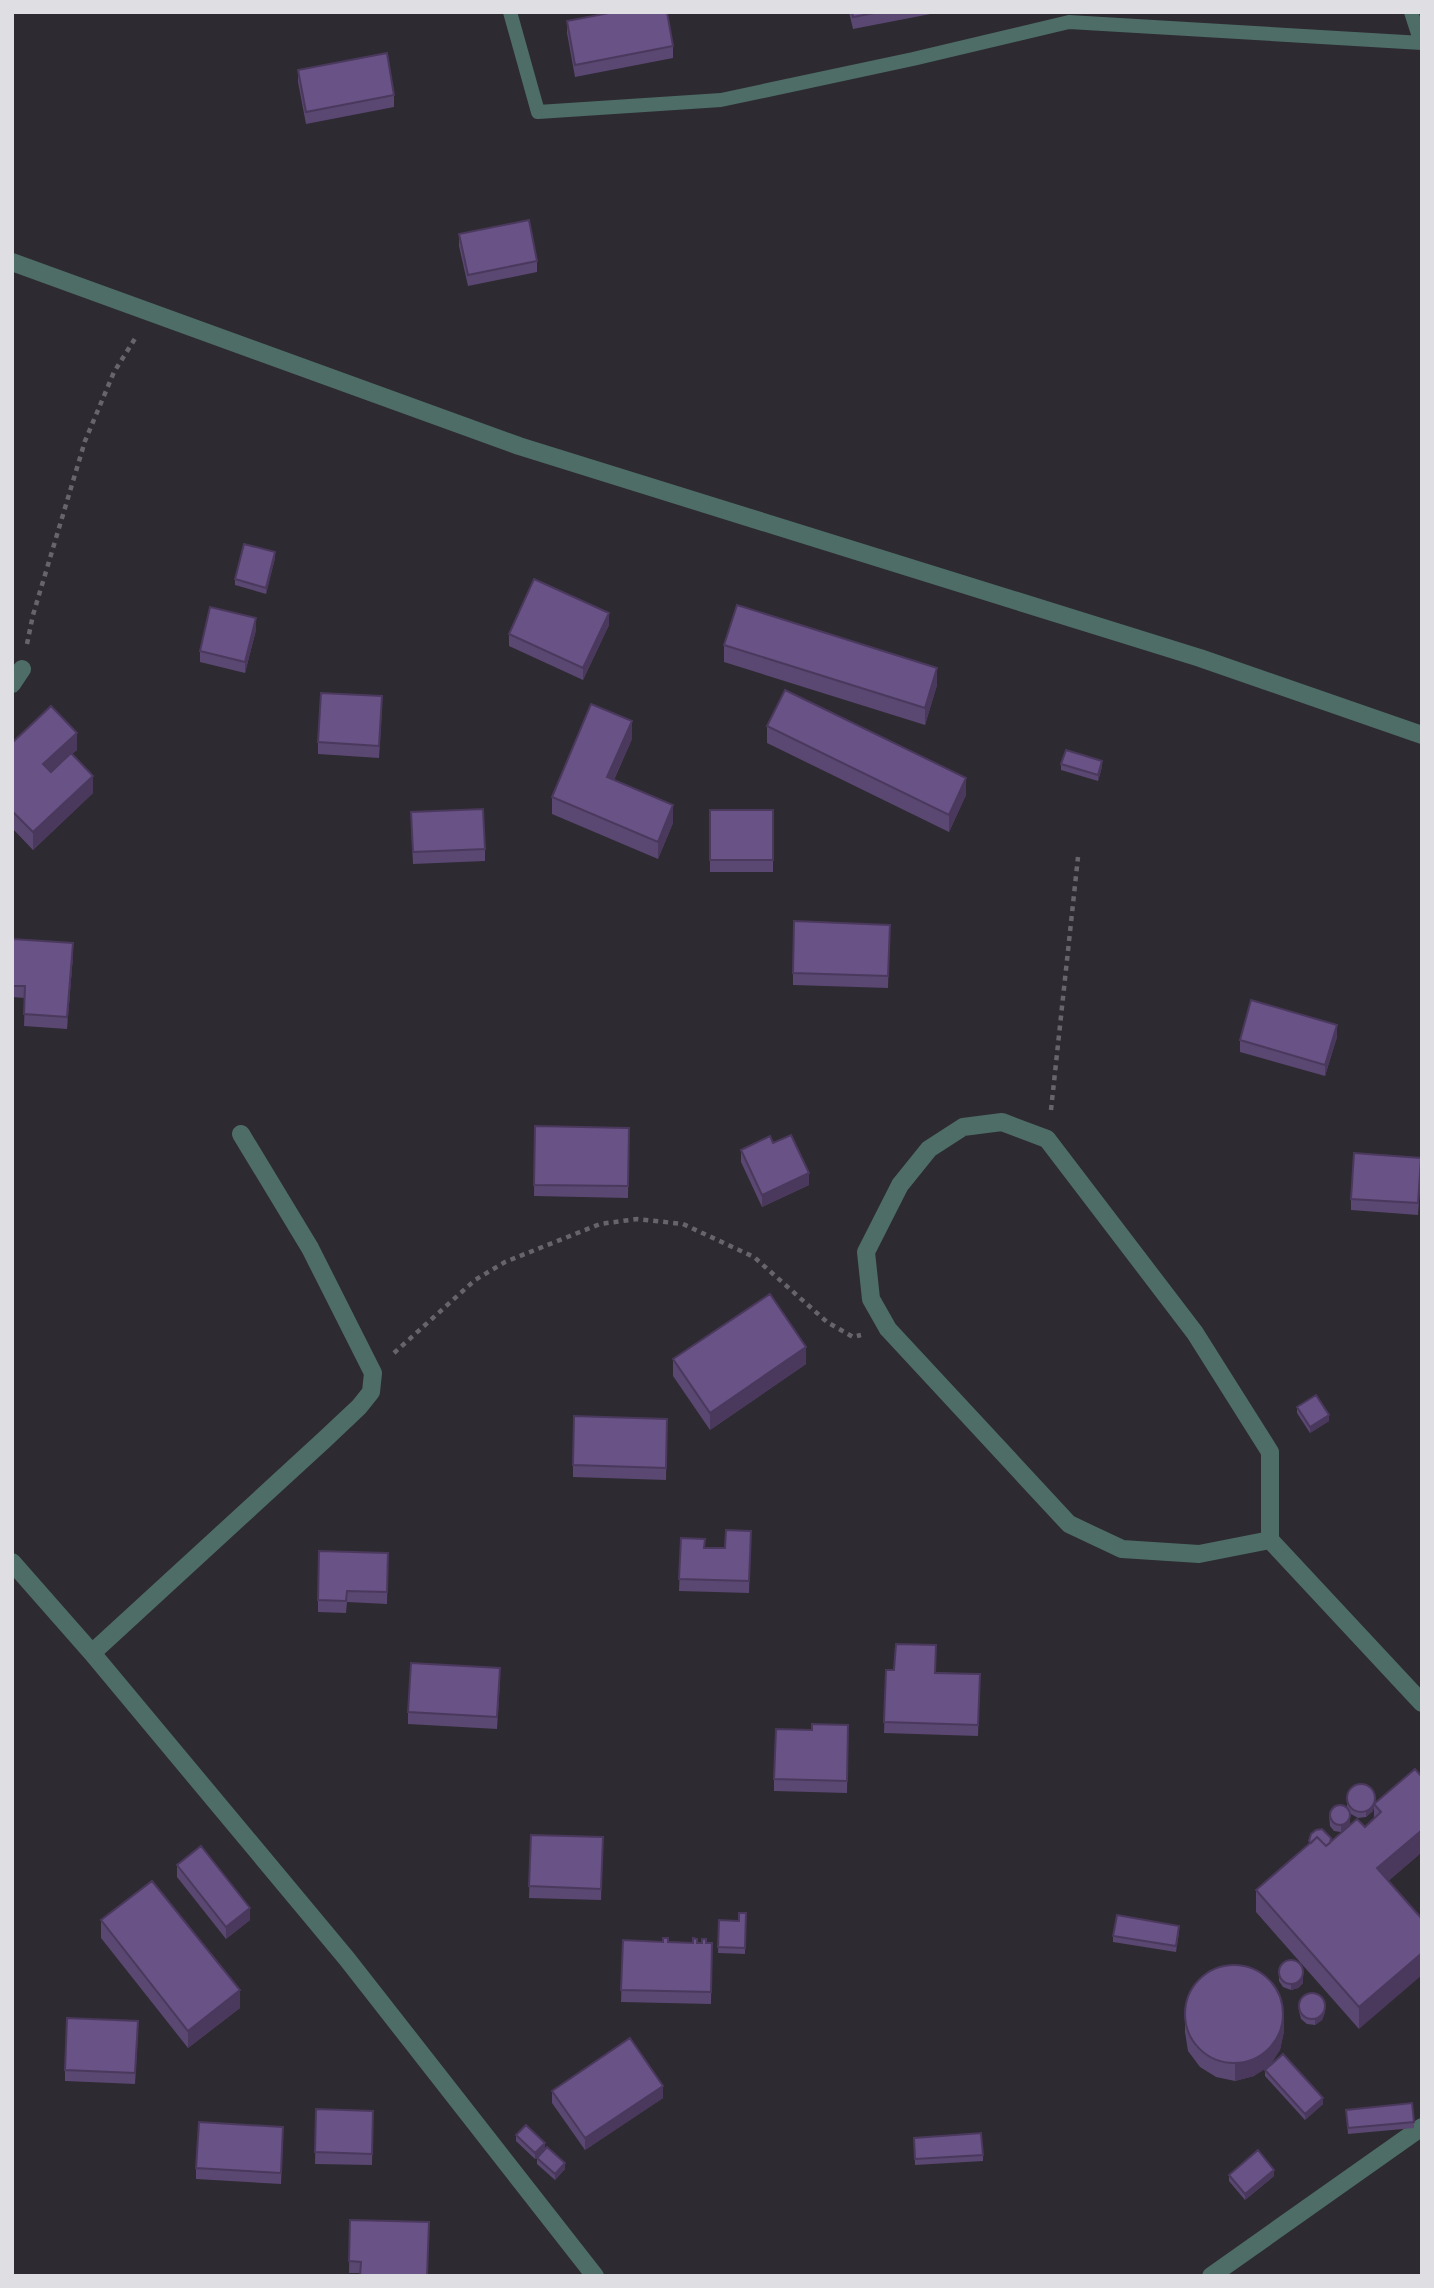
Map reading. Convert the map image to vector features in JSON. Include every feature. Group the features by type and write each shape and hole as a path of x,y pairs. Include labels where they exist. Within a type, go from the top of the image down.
{"street":[{"path":"12,262 519,446 1200,657 1422,735"},
{"path":"1270,1539 1199,1554 1135,1550 1122,1549 1069,1524 888,1329 871,1299 866,1252 900,1185 929,1149 963,1127 1002,1122 1047,1139 1195,1334 1270,1452 1270,1539 1422,1703"},
{"path":"92,1653 359,1407 371,1392 373,1373 310,1248 241,1134"},
{"path":"12,1562 92,1653 347,1959 595,2276"},
{"path":"1211,2276 1422,2127"}],"lane":[{"path":"510,12 538,112 721,100 1069,22 1421,43 1411,12"}],"path":[{"path":"17,676 85,441 114,372 151,313"},
{"path":"1047,1139 1078,858"},
{"path":"373,1373 475,1280 505,1262 600,1224 637,1219 682,1224 754,1257 827,1322 853,1336 888,1329"}],"building":[{"path":"614,12 667,12 673,46 575,65 567,21"},
{"path":"852,12 879,12 853,17"},
{"path":"387,53 394,95 306,112 298,70"},
{"path":"529,220 537,261 468,275 459,234"},
{"path":"244,544 275,552 266,588 235,579"},
{"path":"534,579 609,613 583,668 509,634"},
{"path":"737,605 937,668 925,708 724,645"},
{"path":"210,607 256,618 245,662 200,651"},
{"path":"785,690 966,778 949,815 767,726"},
{"path":"321,693 382,696 379,746 318,742"},
{"path":"591,704 632,721 607,777 673,805 658,842 552,797"},
{"path":"51,706 77,733 43,764 51,772 71,753 93,776 33,832 12,811 12,743"},
{"path":"1066,750 1102,761 1098,775 1061,764"},
{"path":"483,809 485,849 413,852 411,812"},
{"path":"710,810 773,810 773,860 710,860"},
{"path":"794,921 890,925 888,976 793,973"},
{"path":"12,939 73,943 67,1017 24,1014 25,986 12,986"},
{"path":"1251,1000 1337,1025 1325,1065 1240,1040"},
{"path":"535,1126 629,1128 628,1186 534,1185"},
{"path":"791,1135 809,1173 762,1195 741,1150 770,1136 773,1143"},
{"path":"1354,1153 1421,1158 1418,1203 1351,1199"},
{"path":"770,1294 806,1347 710,1413 673,1359"},
{"path":"1316,1395 1329,1415 1310,1427 1297,1407"},
{"path":"574,1416 667,1419 666,1468 573,1465"},
{"path":"726,1530 751,1531 749,1581 679,1579 681,1538 705,1539 704,1548 725,1548"},
{"path":"319,1551 388,1553 387,1592 347,1591 346,1601 318,1600"},
{"path":"896,1644 936,1645 935,1673 980,1674 978,1725 884,1722 886,1670 894,1670"},
{"path":"411,1663 500,1668 497,1717 408,1712"},
{"path":"812,1724 848,1725 847,1781 774,1779 776,1729 812,1730"},
{"path":"1415,1769 1422,1777 1422,1830 1377,1868 1422,1919 1422,1953 1359,2007 1256,1890 1317,1837 1326,1846 1357,1819 1365,1827 1381,1812 1374,1804"},
{"path":"1361,1784 1371,1788 1375,1798 1371,1808 1361,1812 1351,1808 1347,1798 1351,1788"},
{"path":"1336,1805 1344,1805 1350,1815 1344,1825 1336,1825 1330,1819 1330,1811"},
{"path":"1322,1829 1331,1838 1330,1843 1326,1846 1317,1837 1311,1843 1311,1834"},
{"path":"531,1835 603,1837 601,1889 529,1886"},
{"path":"201,1846 250,1908 226,1927 177,1865"},
{"path":"152,1881 240,1990 188,2031 101,1920"},
{"path":"739,1913 746,1913 745,1948 718,1947 719,1920 739,1921"},
{"path":"1117,1915 1179,1926 1176,1946 1113,1936"},
{"path":"663,1938 668,1938 668,1942 693,1943 693,1938 697,1939 697,1943 706,1939 706,1943 712,1943 711,1992 621,1990 623,1940 663,1942"},
{"path":"1291,1960 1302,1967 1303,1972 1296,1983 1291,1984 1280,1977 1279,1972 1286,1961"},
{"path":"1234,1965 1253,1969 1269,1979 1279,1995 1283,2014 1279,2033 1269,2049 1253,2059 1234,2063 1215,2059 1199,2049 1189,2033 1185,2014 1189,1995 1199,1979 1215,1969"},
{"path":"1312,1993 1321,1997 1325,2006 1321,2015 1312,2019 1303,2015 1299,2006 1303,1997"},
{"path":"67,2018 138,2021 135,2073 65,2070"},
{"path":"630,2038 663,2086 585,2138 552,2091"},
{"path":"1283,2054 1323,2098 1305,2114 1265,2070"},
{"path":"1412,2103 1414,2122 1348,2128 1346,2110"},
{"path":"316,2109 373,2111 372,2154 315,2152"},
{"path":"199,2122 283,2127 281,2173 196,2168"},
{"path":"526,2125 545,2143 535,2153 516,2135"},
{"path":"981,2133 983,2155 915,2159 914,2138"},
{"path":"547,2147 565,2163 555,2174 537,2158"},
{"path":"1258,2150 1274,2170 1245,2194 1229,2175"},
{"path":"350,2220 429,2222 427,2276 360,2276 361,2262 349,2261"}]}
